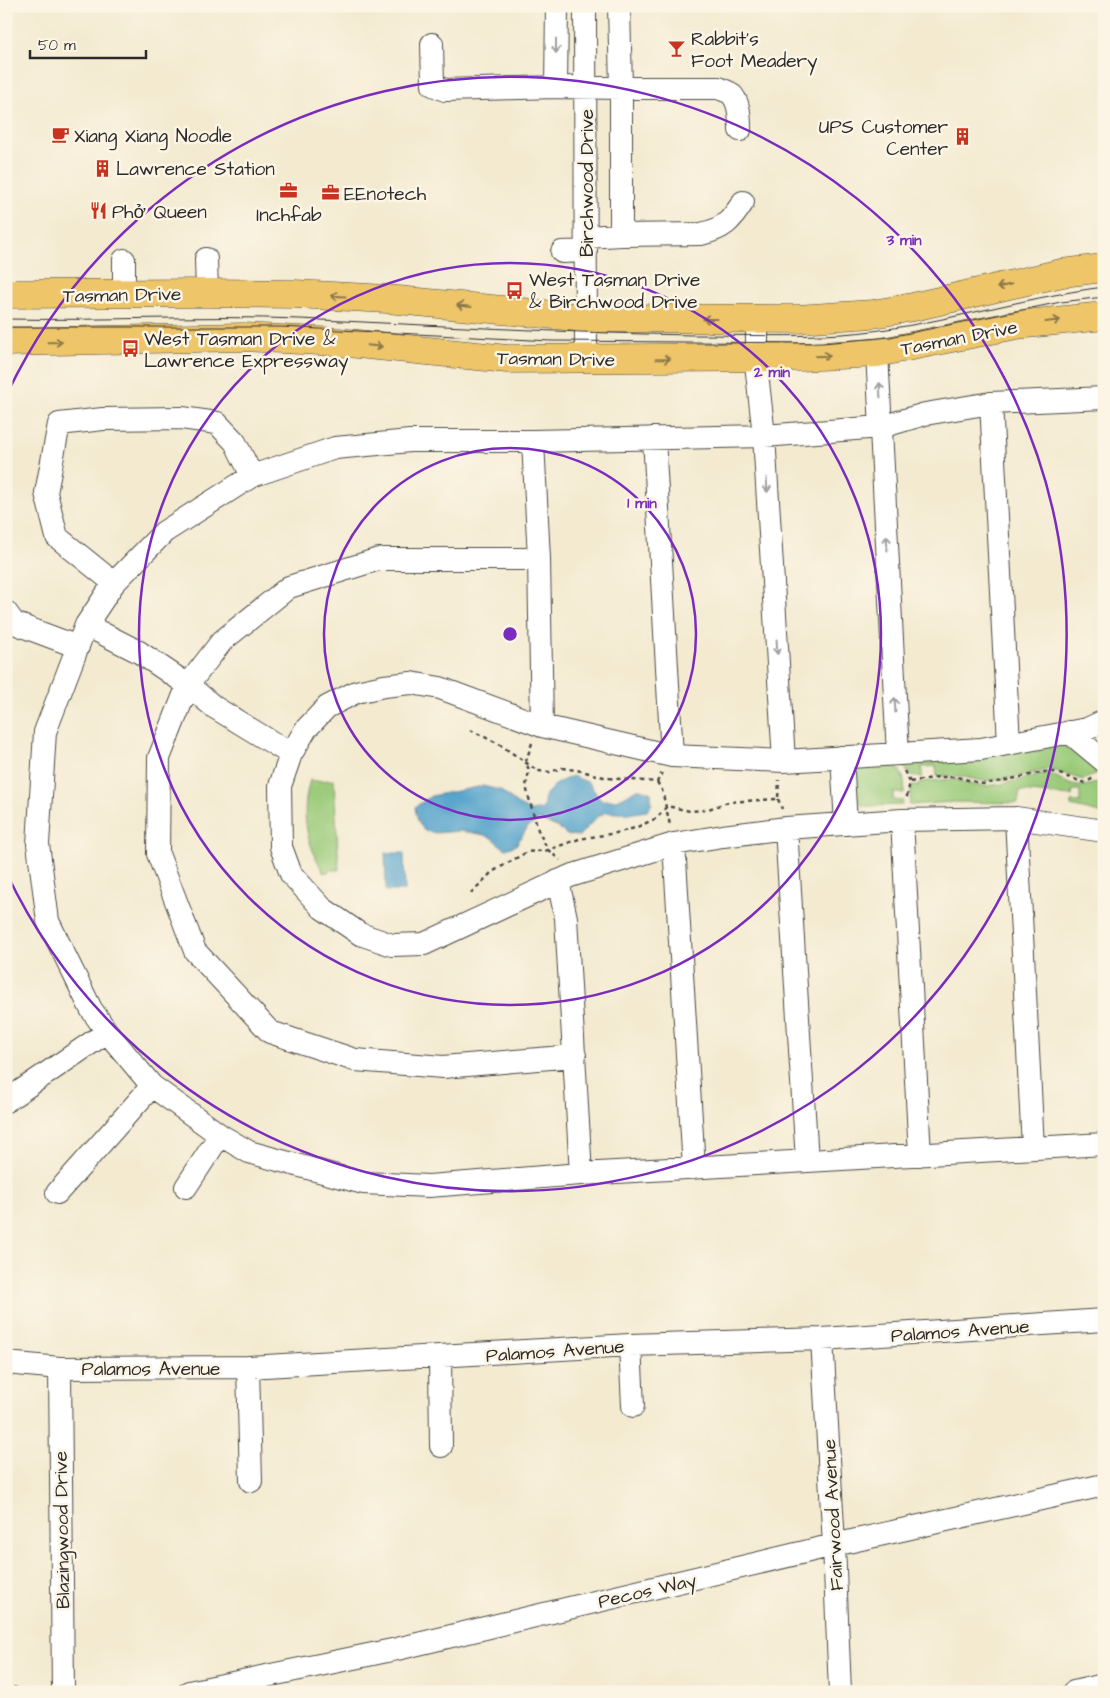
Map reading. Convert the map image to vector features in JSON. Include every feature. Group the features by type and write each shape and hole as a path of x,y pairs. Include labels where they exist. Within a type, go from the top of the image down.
{"main road":[{"name":"Tasman Drive","path":"6,294 237,293 387,299 586,318 816,318 873,314 913,307 1062,273 1104,268"},
{"name":"Tasman Drive","path":"6,342 77,342 206,337 290,338 507,359 800,357 877,353 1016,325 1104,316"}],"street":[{"path":"556,6 556,87"},
{"name":"Birchwood Drive","path":"585,6 586,359"},
{"path":"619,6 621,235"},
{"path":"432,44 433,85 445,90 556,87 719,88 730,93 735,100 740,116 740,130"},
{"path":"562,252 621,235 701,234 712,232 722,228 734,217 743,202"},
{"path":"206,259 207,293"},
{"path":"124,260 124,294"},
{"path":"757,319 757,357 764,436 782,761"},
{"path":"877,353 898,754"},
{"path":"1104,398 991,403 925,414 881,427 764,436 533,441 410,441 335,448 252,476 164,532 114,583 86,625 45,732 38,844 48,921 90,1009 152,1086 220,1135 249,1152 362,1183 429,1186 581,1174 1104,1144"},
{"path":"991,403 1009,743"},
{"path":"114,583 57,537 46,493 59,424 103,419 172,418 217,423 235,442 252,476"},
{"path":"654,438 668,755"},
{"path":"533,441 539,559 540,725"},
{"path":"539,559 379,560 289,587 222,641 188,685 159,758 158,854 194,951 270,1032 355,1060 424,1066 443,1067 575,1056"},
{"path":"6,612 14,623 78,647"},
{"path":"86,625 139,652 188,685 214,707 291,754"},
{"path":"1104,721 1087,729 981,749 782,761 668,755 540,725 440,688 411,683 356,692 327,707 306,729 291,754 280,786 281,847 292,874 322,908 360,934 392,945 424,944 564,879 674,844 723,836 786,828 902,820 1016,818 1104,831"},
{"path":"1070,732 1101,768"},
{"path":"842,757 846,824"},
{"path":"1016,818 1033,1148"},
{"path":"902,820 920,1155"},
{"path":"786,828 807,1161"},
{"path":"674,844 694,1168"},
{"path":"564,879 581,1174"},
{"path":"6,1101 107,1032"},
{"path":"57,1193 152,1086"},
{"path":"186,1187 220,1135"},
{"name":"Palamos Avenue","path":"6,1363 60,1368 248,1367 630,1345 822,1339 1104,1320"},
{"name":"Fairwood Avenue","path":"822,1339 840,1692"},
{"path":"630,1345 633,1406"},
{"path":"440,1357 441,1446"},
{"path":"248,1367 251,1481"},
{"name":"Blazingwood Drive","path":"60,1368 63,1692"},
{"name":"Pecos Way","path":"189,1692 397,1649 834,1545 1104,1485"},
{"path":"1074,1692 1104,1685"}],"path":[{"path":"540,725 526,761 529,771 526,786 538,830 548,850 565,863 564,879"},
{"path":"470,730 499,744 538,771 550,772 562,768 607,778 657,782"},
{"path":"898,754 898,763 910,782 902,820"},
{"path":"657,782 662,774 668,755"},
{"path":"667,806 690,811 706,810 728,802 778,799 782,761"},
{"path":"910,782 938,777 957,777 983,784 1002,782 1044,772 1054,772 1085,783 1101,768"},
{"path":"657,782 662,790 667,806 674,844"},
{"path":"471,893 492,872 527,852 548,850 580,839 635,828 657,818 667,806"},
{"path":"6,1685 30,1692"}],"green space":[{"path":"1070,741 1093,764 1096,774 1083,780 1050,769 1007,779 983,781 959,776 937,776 936,766 922,767 922,778 909,774 902,763"},
{"path":"895,764 903,777 904,793 893,793 893,800 903,801 902,805 862,806 855,792 853,781 853,776 858,767"},
{"path":"1044,773 1078,786 1104,780 1104,814 1071,806 1071,802 1080,802 1080,790 1073,790 1072,796 1020,791 1018,803 953,802 909,805 912,786 918,786 920,782 954,779 985,786 1003,784"},
{"path":"310,780 334,780 339,870 324,873 309,839 306,828 305,805"}],"water":[{"path":"572,776 588,782 601,800 617,800 635,790 642,789 651,793 652,804 646,811 628,814 606,812 597,817 579,836 567,835 557,827 539,820 528,827 516,845 506,849 490,837 482,834 457,831 433,833 427,831 421,827 417,819 415,807 431,796 483,786 500,790 517,804 531,811 543,809 545,795 557,783"},
{"path":"385,853 404,853 405,891 386,891"}],"tram line":[{"path":"6,319 263,318 693,335 824,335 908,326 1038,298 1104,287"},
{"path":"6,327 281,327 551,341 822,343 890,337 1061,302 1104,297"}],"place":[{"name":"Rabbit's Foot Meadery","path":"677,49"},
{"name":"Xiang Xiang Noodle","path":"60,135"},
{"name":"UPS Customer Center","path":"962,137"},
{"name":"Lawrence Station","path":"102,168"},
{"name":"Inchfab","path":"289,191"},
{"name":"EEnotech","path":"330,193"},
{"name":"Phở Queen","path":"98,211"},
{"name":"West Tasman Drive & Birchwood Drive","path":"515,290"},
{"name":"West Tasman Drive & Lawrence Expressway","path":"130,349"}]}
